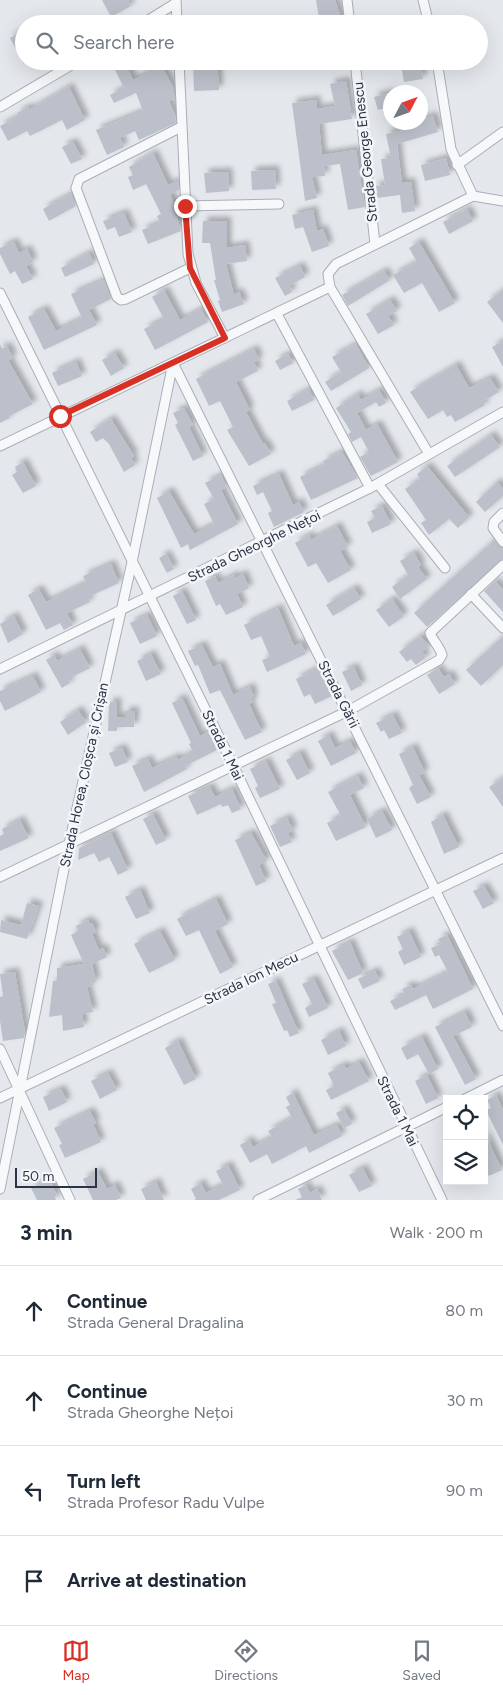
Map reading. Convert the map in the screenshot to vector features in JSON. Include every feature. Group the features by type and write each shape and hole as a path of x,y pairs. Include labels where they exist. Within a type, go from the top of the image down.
{"street":[{"path":"347,0 349,15"},
{"path":"423,0 427,15"},
{"path":"156,15 176,2"},
{"path":"176,2 177,15"},
{"path":"0,107 63,70"},
{"path":"179,70 185,206 190,268 225,338"},
{"name":"Strada George Enescu","path":"356,70 375,244"},
{"path":"438,70 451,149 473,196"},
{"path":"181,127 79,179 76,188 117,297 120,300 126,299 190,268"},
{"path":"457,165 503,132"},
{"path":"429,454 330,287 328,280 331,268 375,244 473,196 503,201"},
{"path":"185,206 279,204"},
{"path":"0,446 330,287"},
{"name":"Strada 1 Mai","path":"0,293 233,765 318,946 442,1200"},
{"path":"277,314 374,486 445,568"},
{"name":"Strada Gării","path":"173,363 348,711 503,1026"},
{"name":"Strada Horea, Cloșca și Crișan","path":"0,1189 69,844 132,562 173,363"},
{"name":"Strada Gheorghe Nețoi","path":"0,670 374,486 503,412"},
{"path":"503,513 494,522 494,528 503,542"},
{"path":"0,877 348,711 439,660 442,655 440,649 430,633 503,565"},
{"path":"471,594 503,628"},
{"name":"Strada Ion Mecu","path":"0,1098 503,858"},
{"path":"0,1049 20,1088 70,1200"},
{"path":"473,1095 503,1080"},
{"path":"258,1200 443,1110"}],"building":[{"path":"102,0 128,0 131,6 115,15 110,15"},
{"path":"316,0 335,0 340,15 318,15"},
{"path":"15,35 15,47 10,38"},
{"path":"115,70 128,70 133,80 155,70 164,70 174,89 174,99 169,101 176,123 139,140 135,131 120,138 124,147 107,155 96,130 143,111 136,93 114,103 110,95 124,88"},
{"path":"193,70 218,70 219,90 194,91"},
{"path":"402,70 422,70 423,79 404,82"},
{"path":"346,81 352,119 319,124 322,155 356,150 365,207 348,210 340,164 324,166 325,176 312,177 317,198 305,201 292,103 316,100 317,109 335,106 330,84"},
{"path":"69,87 85,120 67,130 62,120 30,136 27,131 8,141 0,126 19,116 17,113 28,107 29,110"},
{"path":"383,95 383,109 378,110 374,97"},
{"path":"433,116 438,132 397,144 402,183 411,182 415,211 402,213 400,195 376,198 375,186 385,185 381,159 391,158 386,134 404,130 428,130 428,118"},
{"path":"73,142 82,159 71,164 62,147"},
{"path":"153,153 168,185 178,181 179,190 170,194 179,216 177,217 181,231 148,244 142,230 160,223 157,216 161,214 146,184 133,190 128,177 133,175 129,167"},
{"path":"446,158 450,175 425,181 421,165"},
{"path":"275,170 276,189 252,190 251,171"},
{"path":"228,172 229,191 206,193 204,173"},
{"path":"71,194 76,206 49,221 43,209"},
{"path":"467,209 473,221 449,234 443,222"},
{"path":"313,210 317,231 323,229 329,246 312,252 303,227 295,229 292,215"},
{"path":"124,213 132,232 119,237 115,227 107,230 103,221"},
{"path":"203,221 227,221 227,248 245,245 247,261 226,264 234,295 239,292 244,304 222,312 214,280 216,280 210,243 202,243"},
{"path":"14,242 19,253 27,249 33,262 26,266 33,279 22,284 15,271 10,274 0,254 0,248"},
{"path":"419,242 455,303 439,312 422,283 404,293 393,275 417,262 409,248"},
{"path":"89,253 94,264 65,277 61,268"},
{"path":"300,266 305,277 289,286 292,292 285,296 275,278"},
{"path":"384,271 390,280 348,306 342,295"},
{"path":"104,280 111,299 89,310 97,325 44,350 28,317 44,309 56,331 82,318 71,294"},
{"path":"164,290 180,320 201,309 208,322 155,350 144,329 164,319 152,297"},
{"path":"503,290 503,323 487,302"},
{"path":"390,300 397,311 388,316 394,325 378,334 366,314"},
{"path":"503,341 503,367 492,347"},
{"path":"0,344 2,349 7,346 13,358 8,360 33,404 9,416 10,418 0,423"},
{"path":"356,344 369,368 331,391 325,382 341,372 332,357"},
{"path":"254,349 259,360 254,362 258,371 236,382 250,410 246,412 263,444 265,443 271,454 249,466 227,430 233,427 220,401 209,406 196,379"},
{"path":"115,353 124,368 111,376 102,360"},
{"path":"288,354 293,363 280,370 275,361"},
{"path":"76,362 82,376 58,386 52,373"},
{"path":"456,365 469,388 490,378 499,392 483,401 485,405 455,422 451,415 447,417 443,410 428,419 410,392"},
{"path":"309,389 314,400 292,411 287,401"},
{"path":"379,390 386,403 379,407 376,402 357,413 366,430 377,424 398,462 371,476 360,457 369,452 361,437 352,442 348,434 351,432 336,408 358,394 361,400"},
{"path":"184,408 193,425 189,427 203,456 193,461 175,425 178,423 173,413"},
{"path":"111,419 134,456 131,458 135,465 124,472 109,444 103,438 96,442 90,432"},
{"path":"491,435 500,447 455,477 447,466"},
{"path":"342,452 358,478 311,500 300,477 325,465 323,461"},
{"path":"23,462 36,486 23,493 12,475 17,472 15,467"},
{"path":"427,466 469,517 458,528 449,519 429,535 421,523 426,520 405,489 420,479 417,474"},
{"path":"279,474 293,505 299,502 304,512 274,527 268,513 272,511 263,492 257,495 253,486"},
{"path":"221,475 227,487 221,490 238,524 190,550 188,544 181,548 157,498 169,491 194,534 214,524 204,504 214,499 205,483"},
{"path":"497,482 503,489 503,496 485,512 476,502"},
{"path":"382,506 391,524 372,533 367,522 375,518 371,511"},
{"path":"337,526 348,547 340,551 351,570 328,583 316,563 308,567 295,543 309,535 311,540"},
{"path":"494,540 503,548 503,559 427,627 414,613"},
{"path":"414,553 421,565 418,567 427,579 400,599 392,587 408,575 400,561"},
{"path":"166,554 174,569 167,573 159,558"},
{"path":"111,564 119,583 88,597 90,602 67,613 73,625 64,630 60,623 46,630 28,595 39,589 46,602 86,583 83,576"},
{"path":"243,574 249,588 237,594 243,607 226,615 220,604 216,606 205,581 215,576 218,583 234,575 235,578"},
{"path":"495,581 503,590 503,612 484,591"},
{"path":"354,588 361,599 333,616 326,605"},
{"path":"182,591 196,620 187,624 173,596"},
{"path":"392,599 404,616 389,627 376,610"},
{"path":"278,608 294,646 301,643 306,654 267,672 262,660 270,657 261,636 251,640 244,625"},
{"path":"147,615 157,636 140,644 130,623"},
{"path":"14,616 23,634 8,643 0,624"},
{"path":"420,636 429,646 422,652 426,657 416,665 411,659 407,662 399,652"},
{"path":"503,636 503,665 481,686 466,670"},
{"path":"202,645 213,667 220,664 233,695 250,687 254,697 251,698 253,702 249,704 262,732 245,740 220,690 210,694 198,665 195,666 188,651"},
{"path":"80,649 90,668 68,679 70,683 62,688 46,660 54,655 57,661"},
{"path":"151,654 161,674 146,681 137,661"},
{"path":"354,667 362,685 351,691 342,672"},
{"path":"318,668 332,696 315,704 310,694 304,697 296,679"},
{"path":"438,668 444,677 449,674 455,684 439,694 427,675"},
{"path":"33,676 41,692 5,711 0,701 0,691"},
{"path":"182,698 200,736 208,732 217,750 185,766 187,769 144,792 132,766 148,759 152,768 176,757 178,760 193,752 189,744 191,743 172,703"},
{"path":"109,702 117,702 117,717 125,717 125,711 135,711 134,727 117,727 117,731 108,731"},
{"path":"78,710 86,722 68,735 60,722"},
{"path":"393,715 402,733 389,739 384,730 381,732 376,723"},
{"path":"329,735 335,748 350,741 356,753 331,766 318,741"},
{"path":"413,747 425,773 419,775 431,797 417,804 409,788 413,785 399,754"},
{"path":"122,748 128,762 115,767 109,753"},
{"path":"300,753 310,773 297,780 286,760"},
{"path":"266,761 280,789 260,798 255,788 258,786 250,769"},
{"path":"358,776 364,788 350,795 366,827 336,841 327,823 341,816 328,792"},
{"path":"503,778 503,807 489,787"},
{"path":"210,787 215,797 232,789 241,809 232,813 228,805 222,807 221,804 197,815 188,796"},
{"path":"382,811 392,830 376,838 367,819"},
{"path":"153,814 166,840 156,845 143,819"},
{"path":"443,815 459,847 444,854 431,822"},
{"path":"287,818 293,830 288,833 292,842 280,847 270,826"},
{"path":"20,820 29,838 0,851 0,836 4,834 2,829"},
{"path":"111,833 128,870 118,875 109,857 99,862 94,853 78,860 79,848"},
{"path":"251,833 267,861 259,865 266,881 256,886 235,840"},
{"path":"484,886 494,903 483,909 473,891"},
{"path":"140,890 150,913 136,919 125,897"},
{"path":"216,899 228,924 215,931 233,967 220,974 199,930 186,936 177,919"},
{"path":"27,903 39,906 27,939 0,932 1,920 21,925"},
{"path":"88,920 90,924 92,923 96,932 92,934 99,950 103,948 107,957 92,964 96,982 91,982 92,986 87,987 93,1012 82,1014 84,1027 63,1031 62,1015 49,1017 53,981 57,981 57,968 84,964 71,935 78,931 76,926"},
{"path":"160,931 175,960 149,973 134,944"},
{"path":"409,931 421,957 404,965 398,952 403,949 397,937"},
{"path":"447,935 473,989 433,1009 426,995 395,1010 390,1001 405,994 402,989 411,985 413,989 448,972 439,955 435,957 431,948 441,944 438,939"},
{"path":"350,942 363,973 348,980 332,951"},
{"path":"375,971 380,981 363,989 358,979"},
{"path":"15,972 25,1032 24,1038 3,1041 0,1021 0,997 3,996 0,974"},
{"path":"314,979 328,1008 309,1017 305,1008 312,1004 302,984"},
{"path":"276,981 299,1033 290,1037 287,1030 284,1031 272,1004 276,1003 268,984"},
{"path":"465,1012 472,1027 453,1036 476,1079 465,1085 435,1027"},
{"path":"339,1031 346,1046 328,1055 321,1040"},
{"path":"422,1037 438,1069 429,1074 418,1054 407,1060 401,1048"},
{"path":"178,1041 196,1079 184,1085 165,1048"},
{"path":"359,1062 369,1081 331,1100 326,1090 334,1086 328,1073 344,1065 346,1069"},
{"path":"108,1073 117,1090 100,1099 91,1081"},
{"path":"427,1075 438,1098 426,1104 415,1081"},
{"path":"61,1089 67,1102 49,1111 43,1097"},
{"path":"293,1093 314,1135 337,1125 342,1136 309,1153 306,1146 272,1164 267,1154 250,1163 240,1145 249,1140 253,1147 272,1137 268,1131 292,1118 286,1107 290,1105 286,1097"},
{"path":"496,1095 503,1110 503,1145 488,1114 488,1109 491,1108 488,1099"},
{"path":"344,1109 352,1124 344,1128 336,1113"},
{"path":"90,1111 96,1123 93,1124 101,1142 65,1158 59,1145 62,1144 54,1128"},
{"path":"488,1141 502,1170 489,1176 488,1174"},
{"path":"228,1165 240,1190 219,1200 194,1200 196,1199 191,1189 201,1183 206,1193 223,1185 216,1171"},
{"path":"363,1168 372,1186 359,1192 349,1175"},
{"path":"98,1172 107,1189 115,1185 121,1198 116,1200 93,1200 83,1179"},
{"path":"50,1180 57,1196 55,1197 56,1200 37,1200 31,1188"},
{"path":"156,1182 164,1200 146,1200 141,1189"},
{"path":"306,1185 310,1193 317,1189 322,1200 295,1200 302,1197 298,1189"}],"route":[{"path":"60,416 225,338 196,284 190,268 185,206"}]}
